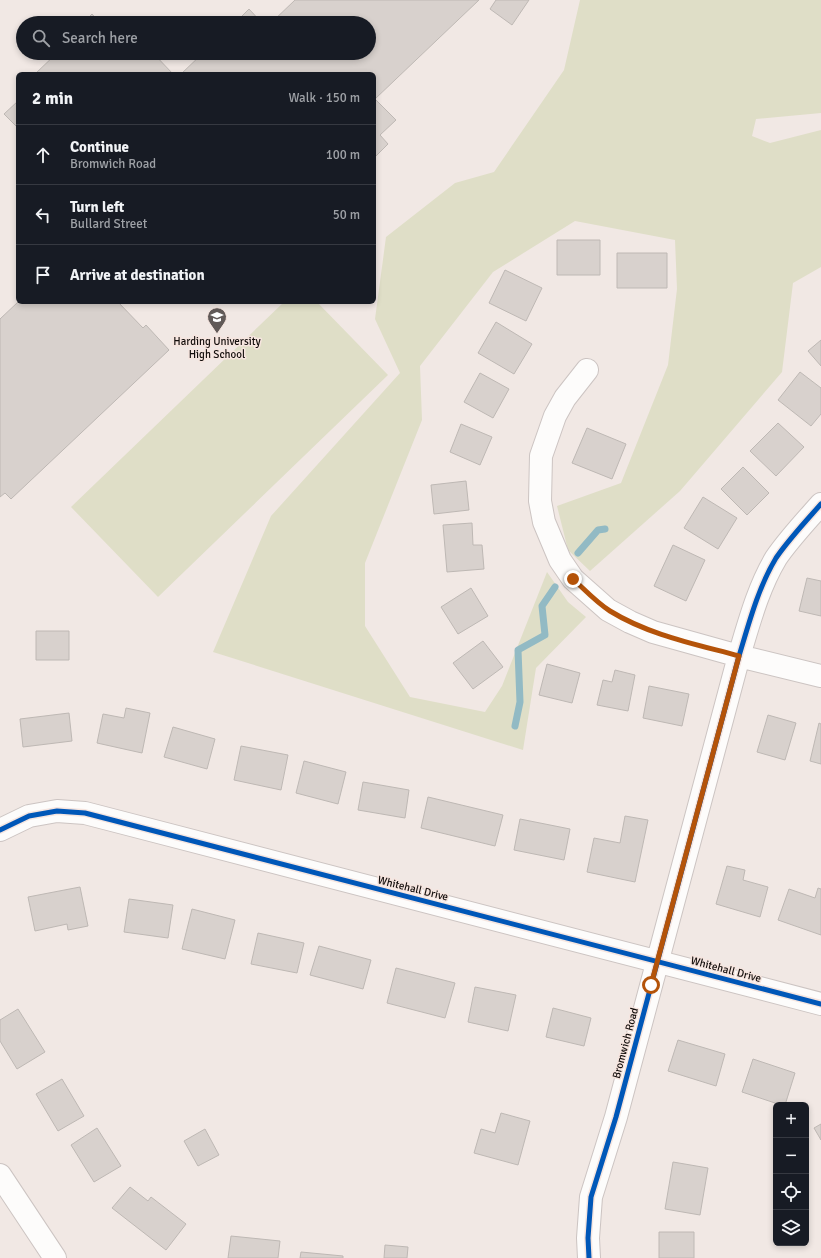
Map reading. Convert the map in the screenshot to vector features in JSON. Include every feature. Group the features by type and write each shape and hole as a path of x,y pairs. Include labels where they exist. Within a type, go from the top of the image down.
{"street":[{"path":"587,370 565,398 555,416 541,456 540,501 542,515 560,560 573,579 608,610 653,632 739,656 821,676"},
{"name":"Bromwich Road","path":"589,1258 588,1238 591,1197 616,1117 739,656 759,595 776,559 788,542 821,504"},
{"name":"Whitehall Drive","path":"0,830 29,816 57,812 84,813 821,1004"},
{"path":"0,1175 55,1258"}],"green space":[{"path":"580,0 821,0 821,113 756,119 752,136 770,143 821,130 821,267 793,283 782,372 680,491 590,571 568,550 557,506 621,483 668,365 677,289 675,240 575,221 493,272 420,366 422,420 365,563 365,626 410,697 485,712 502,686 547,572 568,602 586,617 536,668 523,750 213,652 271,516 400,373 375,319 386,237 455,183 494,172 564,70"},
{"path":"282,304 319,304 388,375 158,597 71,507"}],"building":[{"path":"295,0 479,0 376,98 376,72 183,72 196,60 376,60 376,16 278,16"},
{"path":"496,0 529,0 512,25 490,9"},
{"path":"249,9 256,16 242,16"},
{"path":"50,60 160,60 171,72 37,72"},
{"path":"376,100 396,120 380,135 388,144 376,156"},
{"path":"16,103 16,126 4,114"},
{"path":"557,240 600,240 600,275 557,275"},
{"path":"617,253 667,253 667,288 617,288"},
{"path":"505,270 542,288 526,321 489,303"},
{"path":"16,304 120,304 143,328 146,325 169,350 11,499 5,493 0,497 0,319"},
{"path":"496,322 532,344 514,374 478,353"},
{"path":"821,340 821,366 808,351"},
{"path":"800,372 821,388 821,414 811,426 778,400"},
{"path":"480,373 509,389 493,418 464,402"},
{"path":"778,423 804,447 776,476 750,451"},
{"path":"461,424 492,437 480,465 450,452"},
{"path":"587,428 626,444 612,479 572,463"},
{"path":"743,467 769,493 747,515 721,489"},
{"path":"466,481 469,510 434,514 431,485"},
{"path":"703,497 737,518 718,549 684,528"},
{"path":"472,523 473,545 482,545 484,569 447,572 443,525"},
{"path":"673,545 705,560 686,601 654,586"},
{"path":"807,578 821,581 821,616 799,611"},
{"path":"471,588 488,616 458,634 441,607"},
{"path":"36,631 69,631 69,660 36,660"},
{"path":"483,641 503,667 473,689 453,663"},
{"path":"547,664 580,673 572,703 539,695"},
{"path":"615,670 635,675 628,711 597,705 603,680 612,682"},
{"path":"649,686 689,694 682,726 643,718"},
{"path":"126,708 150,713 142,753 97,743 103,714 124,718"},
{"path":"69,713 72,741 23,747 20,719"},
{"path":"768,715 796,723 785,760 757,752"},
{"path":"819,723 821,724 821,764 810,761"},
{"path":"173,727 215,739 207,769 164,757"},
{"path":"241,746 288,755 281,790 234,780"},
{"path":"304,761 346,772 338,804 296,793"},
{"path":"363,782 409,790 405,818 358,810"},
{"path":"428,797 503,815 495,846 421,828"},
{"path":"625,816 648,820 635,882 587,872 594,838 620,843"},
{"path":"520,819 570,829 564,860 514,850"},
{"path":"727,866 745,870 743,880 768,887 760,917 716,904"},
{"path":"80,887 88,926 68,930 67,924 35,931 28,897"},
{"path":"818,888 821,889 821,935 778,920 789,889 815,898"},
{"path":"129,899 173,905 168,938 124,932"},
{"path":"192,909 235,920 225,959 182,949"},
{"path":"258,933 304,943 297,973 251,964"},
{"path":"319,946 371,960 363,989 310,975"},
{"path":"396,968 455,983 445,1018 387,1003"},
{"path":"475,987 516,995 508,1031 468,1022"},
{"path":"553,1008 591,1018 584,1046 546,1037"},
{"path":"18,1009 45,1052 17,1069 0,1041 0,1020"},
{"path":"678,1040 725,1054 716,1086 668,1071"},
{"path":"753,1059 795,1073 786,1102 773,1102 742,1092"},
{"path":"62,1079 84,1116 58,1131 36,1094"},
{"path":"501,1113 530,1121 518,1165 474,1153 481,1129 495,1133"},
{"path":"821,1124 821,1140 814,1128"},
{"path":"97,1128 121,1166 94,1182 71,1145"},
{"path":"205,1129 219,1155 198,1166 184,1141"},
{"path":"673,1162 708,1168 700,1215 665,1209"},
{"path":"130,1187 148,1201 151,1197 186,1224 166,1250 112,1208"},
{"path":"659,1232 694,1232 694,1258 659,1258"},
{"path":"231,1236 280,1241 278,1258 228,1258"},
{"path":"385,1245 408,1247 407,1258 384,1258"},
{"path":"301,1252 343,1256 343,1258 300,1258"}],"waterway":[{"path":"578,553 598,530 605,529"},
{"path":"515,726 520,702 518,650 545,635 542,606 555,587"}],"cycle path":[{"path":"589,1258 588,1238 591,1197 616,1117 746,631 759,593 776,558 821,504"},
{"path":"0,830 29,816 57,811 85,813 821,1004"}],"place":[{"name":"Harding University High School","path":"217,334"}],"route":[{"path":"573,579 608,610 630,622 653,632 739,656 651,985"}]}
